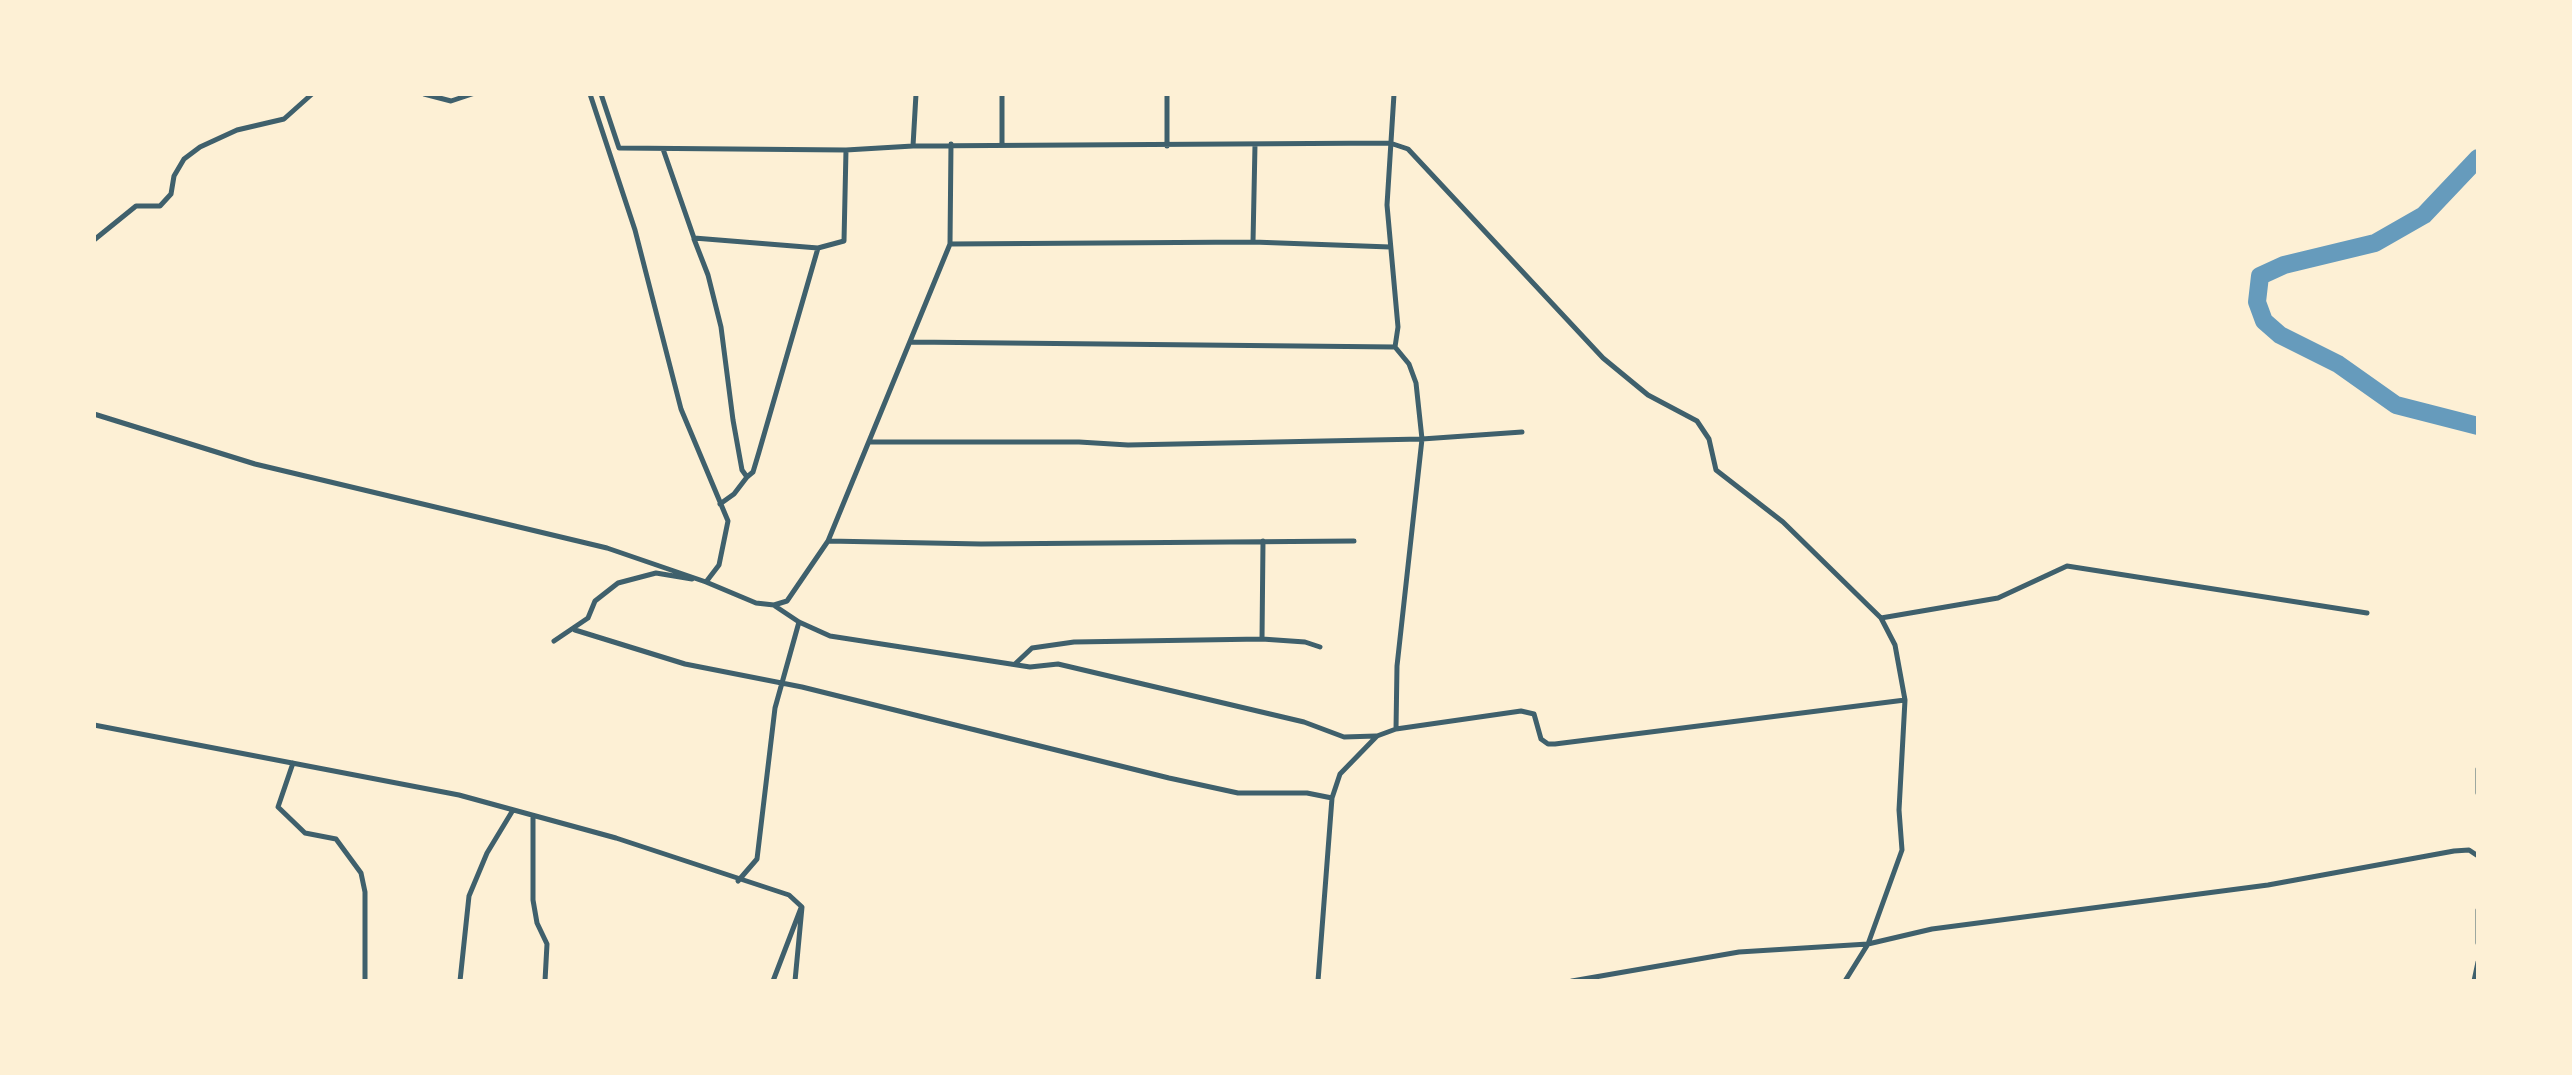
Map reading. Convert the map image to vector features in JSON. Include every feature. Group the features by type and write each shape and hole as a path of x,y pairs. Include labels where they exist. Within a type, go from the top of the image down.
{"street":[{"path":"94,240 136,206 160,206 171,194 174,176 184,159 200,147 237,130 284,119 312,94"},
{"path":"424,94 451,101 472,94"},
{"path":"590,94 635,230 681,409 728,521 719,565 706,582"},
{"path":"601,94 619,148 846,150 951,144 1167,146 1390,143 1408,149 1603,358 1648,395 1697,421 1709,439 1716,470 1783,522 1881,618 1895,645 1905,700 1899,810 1902,850 1868,944 1845,981"},
{"path":"913,146 916,94"},
{"path":"1002,94 1002,144"},
{"path":"1167,94 1167,146"},
{"path":"1394,94 1387,205 1398,327 1395,347 1409,364 1416,383 1422,439 1397,666 1396,729"},
{"path":"94,414 255,464 607,548 756,603 774,605 787,601 828,541 950,244 951,144"},
{"path":"1253,242 1255,145"},
{"path":"663,149 708,275 721,327 742,470 747,477"},
{"path":"694,238 818,248 836,245 847,234 846,150"},
{"path":"950,244 1253,242 1390,247"},
{"path":"720,504 734,494 753,472 818,248"},
{"path":"910,342 1395,347"},
{"path":"870,442 1079,442 1128,445 1422,439 1522,432"},
{"path":"828,541 981,544 1354,541"},
{"path":"1262,639 1263,541"},
{"path":"1881,618 1998,598 2067,566 2367,613"},
{"path":"554,641 575,630 588,618 595,601 618,583 656,573 706,582"},
{"path":"774,605 799,622 830,636 872,645 1030,667 1058,664 1304,722 1344,737 1377,736 1396,729 1521,711 1534,714 1541,739 1555,744 1905,700"},
{"path":"738,881 757,859 775,708 799,622"},
{"path":"575,630 685,664 782,683 1225,790 1307,793 1332,798"},
{"path":"1015,664 1032,648 1074,642 1262,639 1305,642 1320,647"},
{"path":"94,725 459,795 616,838 738,881 789,895 802,907"},
{"path":"1318,981 1332,798 1340,774 1377,736"},
{"path":"293,763 278,807 305,833 336,839 361,873 365,892 365,981"},
{"path":"2478,769 2478,793"},
{"path":"460,981 469,896 487,853 513,810"},
{"path":"533,816 533,900 537,923 547,944 545,981"},
{"path":"1572,981 1739,952 1868,944 1932,929 2268,885 2454,851 2469,850 2478,856"},
{"path":"773,981 802,907"},
{"path":"795,981 802,907"},
{"path":"2478,910 2478,943"},
{"path":"2474,981 2478,962"}],"waterway":[{"path":"2478,158 2424,215 2375,243 2284,265 2260,276 2257,302 2264,321 2280,335 2338,364 2396,405 2478,426"}]}
